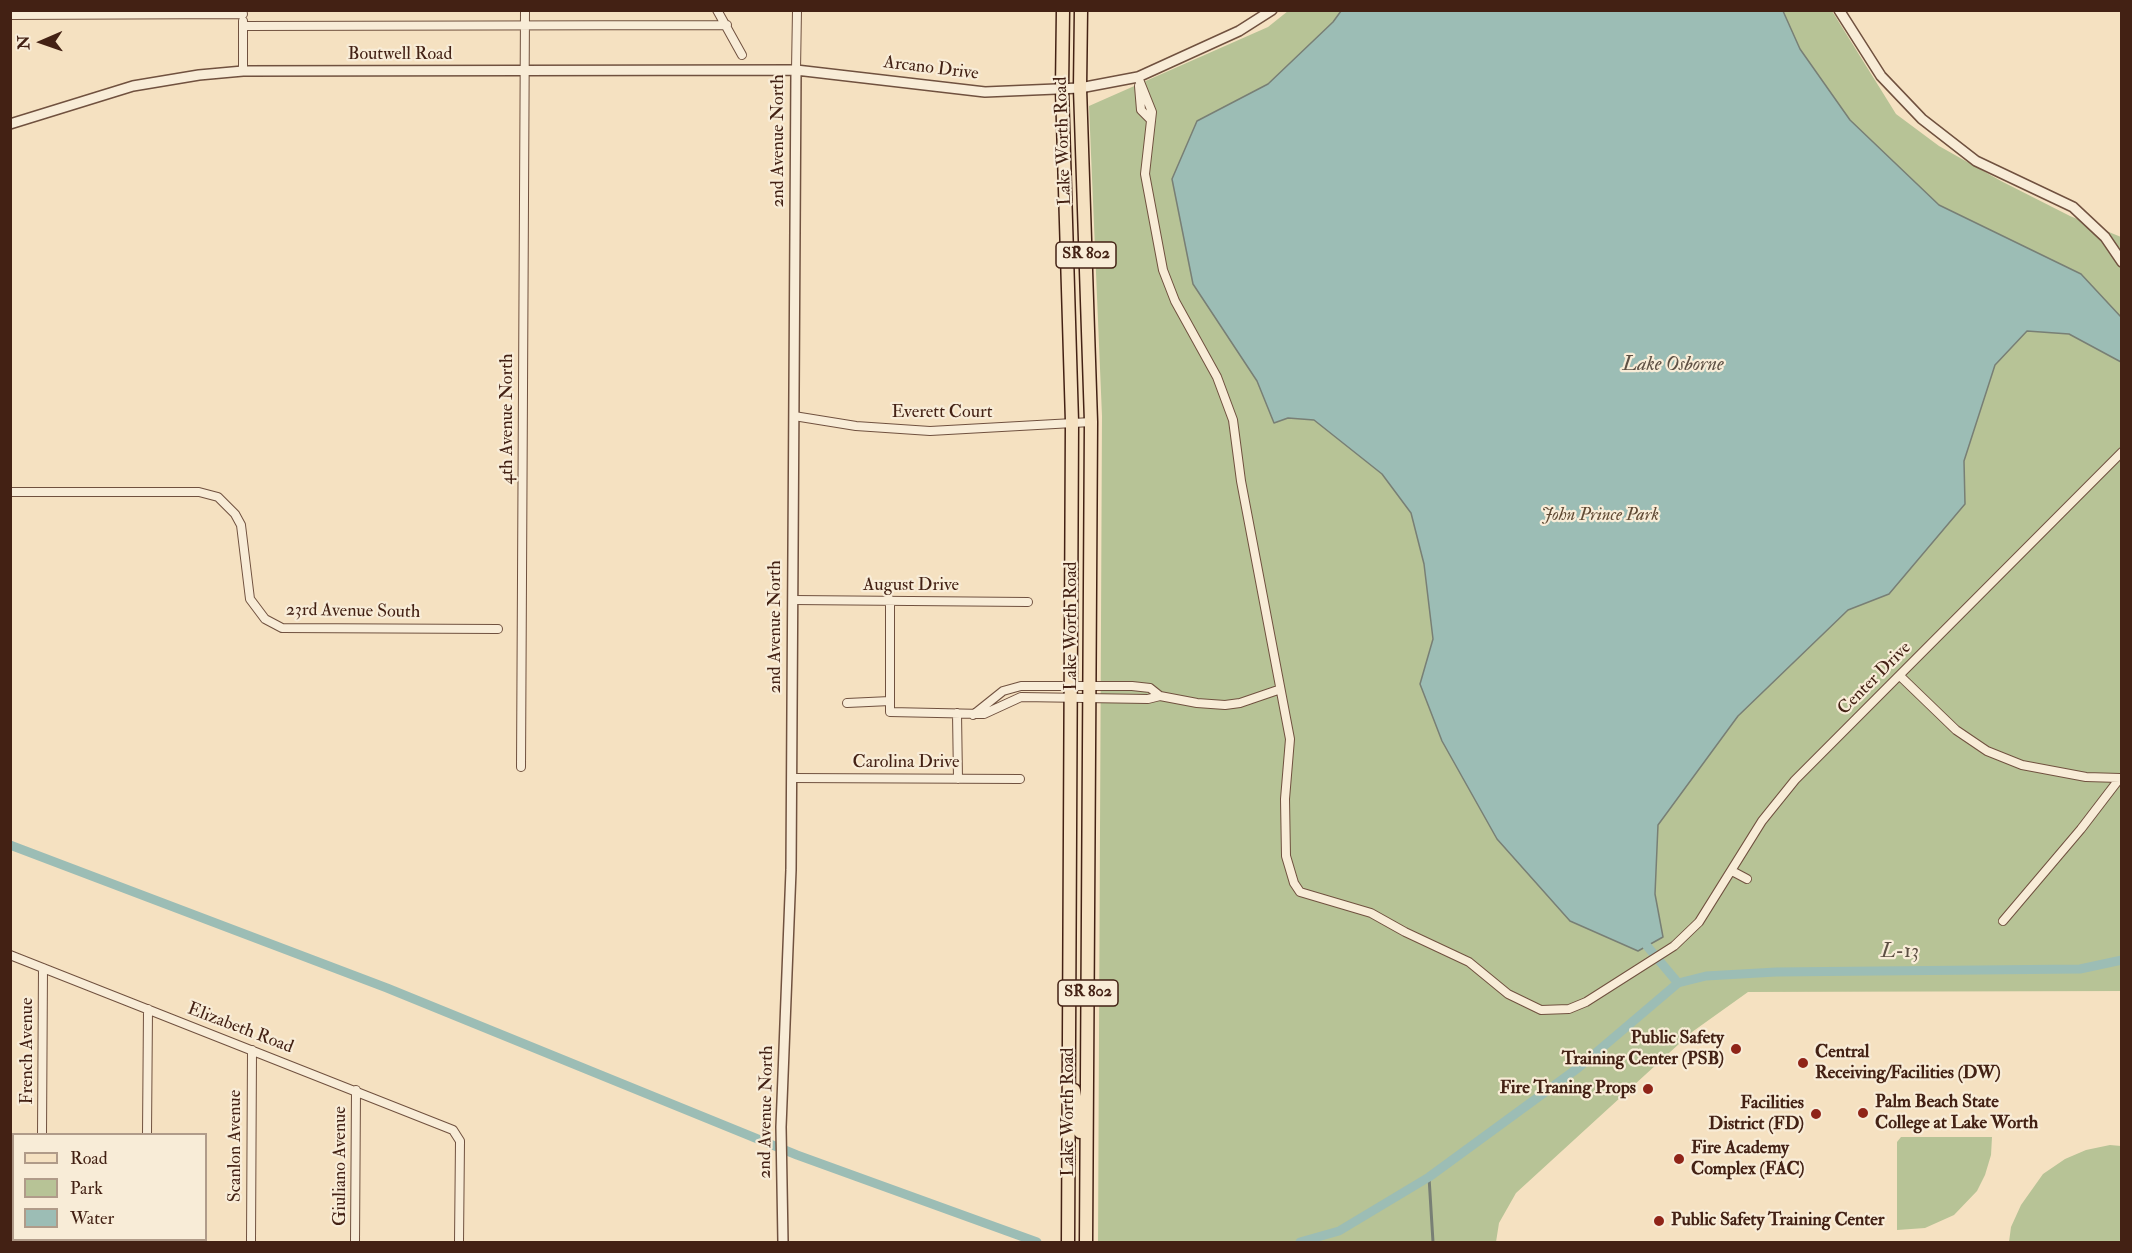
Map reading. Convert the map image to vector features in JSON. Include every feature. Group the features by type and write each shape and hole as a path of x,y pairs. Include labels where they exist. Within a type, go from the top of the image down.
{"main road":[{"name":"Lake Worth Road","path":"1063,10 1062,89 1072,422 1068,1242"},
{"name":"Lake Worth Road","path":"1081,10 1080,88 1091,422 1086,1242"},
{"path":"1069,1079 1077,1096 1080,1142 1087,1159"}],"street":[{"name":"4th Avenue North","path":"521,767 525,10"},
{"path":"717,10 742,55"},
{"name":"2nd Avenue North","path":"783,1242 781,1126 791,870 797,10"},
{"name":"Arcano Drive","path":"796,70 985,92 1080,88 1138,77 1239,31 1272,10"},
{"path":"1839,10 1881,76 1922,119 1976,161 2073,207 2105,237 2121,262"},
{"path":"10,15 243,12 243,71"},
{"path":"243,26 727,25"},
{"name":"Boutwell Road","path":"10,124 134,86 199,75 243,71 796,70"},
{"path":"973,715 980,707 1011,688 1072,692 1090,699 1161,696 1197,703 1225,705 1278,690 1233,420 1217,377 1175,301 1163,270 1145,174 1151,120 1141,110 1138,77"},
{"name":"Everett Court","path":"794,416 856,426 930,431 1091,422"},
{"name":"Center Drive","path":"1278,690 1290,739 1285,800 1286,856 1294,883 1300,892 1371,913 1405,933 1469,962 1508,994 1541,1010 1569,1009 1586,1002 1674,946 1699,922 1762,821 1795,780 2121,452"},
{"name":"23rd Avenue South","path":"10,492 200,492 218,497 235,514 241,525 250,599 261,615 282,628 498,629"},
{"name":"August Drive","path":"793,600 1028,602"},
{"path":"890,600 890,712 984,714 1021,697 1072,692 1090,686 1150,688 1161,696"},
{"path":"1900,676 1956,730 1987,751 2022,765 2085,777 2120,778 2081,829 2002,921"},
{"path":"847,703 890,701"},
{"path":"957,714 958,779"},
{"name":"Carolina Drive","path":"792,778 1020,779"},
{"path":"1732,871 1747,879"},
{"name":"Elizabeth Road","path":"10,955 447,1126 460,1141 459,1242"},
{"name":"French Avenue","path":"42,1133 43,968"},
{"path":"147,1133 148,1009"},
{"name":"Scanlon Avenue","path":"251,1242 252,1050"},
{"name":"Giuliano Avenue","path":"355,1242 356,1090"}],"green space":[{"name":"John Prince Park","path":"1288,11 1832,11 1896,114 1939,146 2001,181 2070,216 2121,237 2121,991 1748,992 1692,1032 1516,1193 1499,1223 1496,1242 1098,1242 1102,416 1089,106 1268,27"},
{"path":"1901,1137 1992,1137 1991,1155 1985,1175 1977,1191 1954,1215 1925,1228 1897,1230 1897,1142"},
{"path":"2110,1145 2121,1146 2121,1242 2009,1242 2011,1227 2021,1205 2043,1174 2065,1159 2086,1150"}],"water":[{"name":"Lake Osborne","path":"1341,11 1783,11 1800,49 1850,120 1939,205 2081,274 2121,317 2121,362 2069,334 2027,331 1995,365 1964,461 1965,504 1889,594 1848,610 1738,716 1658,825 1655,894 1663,937 1638,951 1570,921 1497,839 1442,741 1420,684 1433,639 1424,564 1411,513 1382,474 1314,420 1288,418 1274,423 1257,381 1193,284 1172,179 1197,121 1268,84 1333,22"}],"waterway":[{"path":"10,845 387,988 797,1155 1037,1242"},
{"path":"1647,946 1678,983"},
{"name":"L-13","path":"1300,1242 1339,1231 1429,1177 1578,1068 1678,983 1706,976 1776,972 2080,969 2122,960"},
{"path":"1429,1177 1433,1242"}],"place":[{"name":"Public Safety Training Center (PSB)","path":"1736,1049"},
{"name":"Central Receiving/Facilities (DW)","path":"1803,1063"},
{"name":"Fire Traning Props","path":"1648,1089"},
{"name":"Palm Beach State College at Lake Worth","path":"1863,1113"},
{"name":"Facilities District (FD)","path":"1816,1114"},
{"name":"Fire Academy Complex (FAC)","path":"1679,1159"},
{"name":"Public Safety Training Center","path":"1659,1221"}]}
